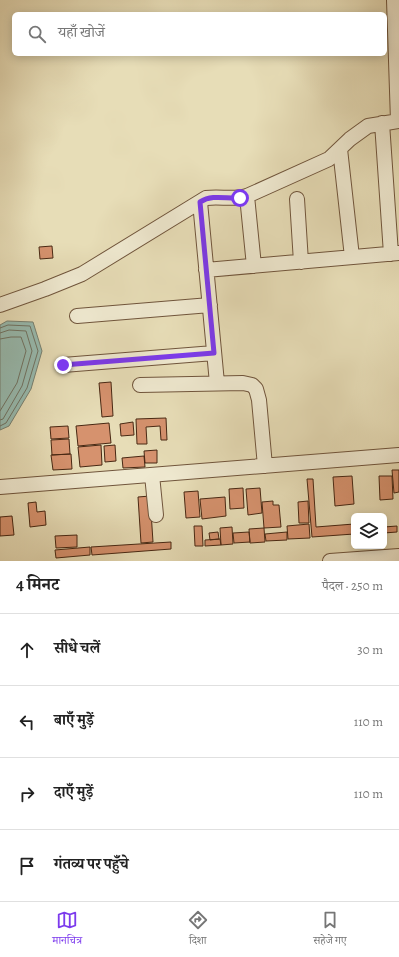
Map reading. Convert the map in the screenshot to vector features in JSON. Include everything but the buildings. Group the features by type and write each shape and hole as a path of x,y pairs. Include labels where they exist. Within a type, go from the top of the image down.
{"street":[{"path":"0,305 82,274 206,198 218,196 231,198 247,196 329,158 350,139 368,126 399,121 394,0"},
{"path":"206,270 395,254 382,123"},
{"path":"340,149 352,258"},
{"path":"247,196 254,266"},
{"path":"297,199 302,262"},
{"path":"200,202 216,383"},
{"path":"77,316 210,305"},
{"path":"63,365 214,353"},
{"path":"140,385 216,383 243,383 252,385 256,389 259,400 265,466"},
{"path":"0,487 399,455"},
{"path":"152,475 156,515"},
{"path":"330,561 375,559 399,556"}],"water":[{"path":"7,321 33,322 42,351 31,389 9,426 0,430 0,325"}],"route":[{"path":"63,365 214,353 200,202 206,198 218,196 240,198"}]}
